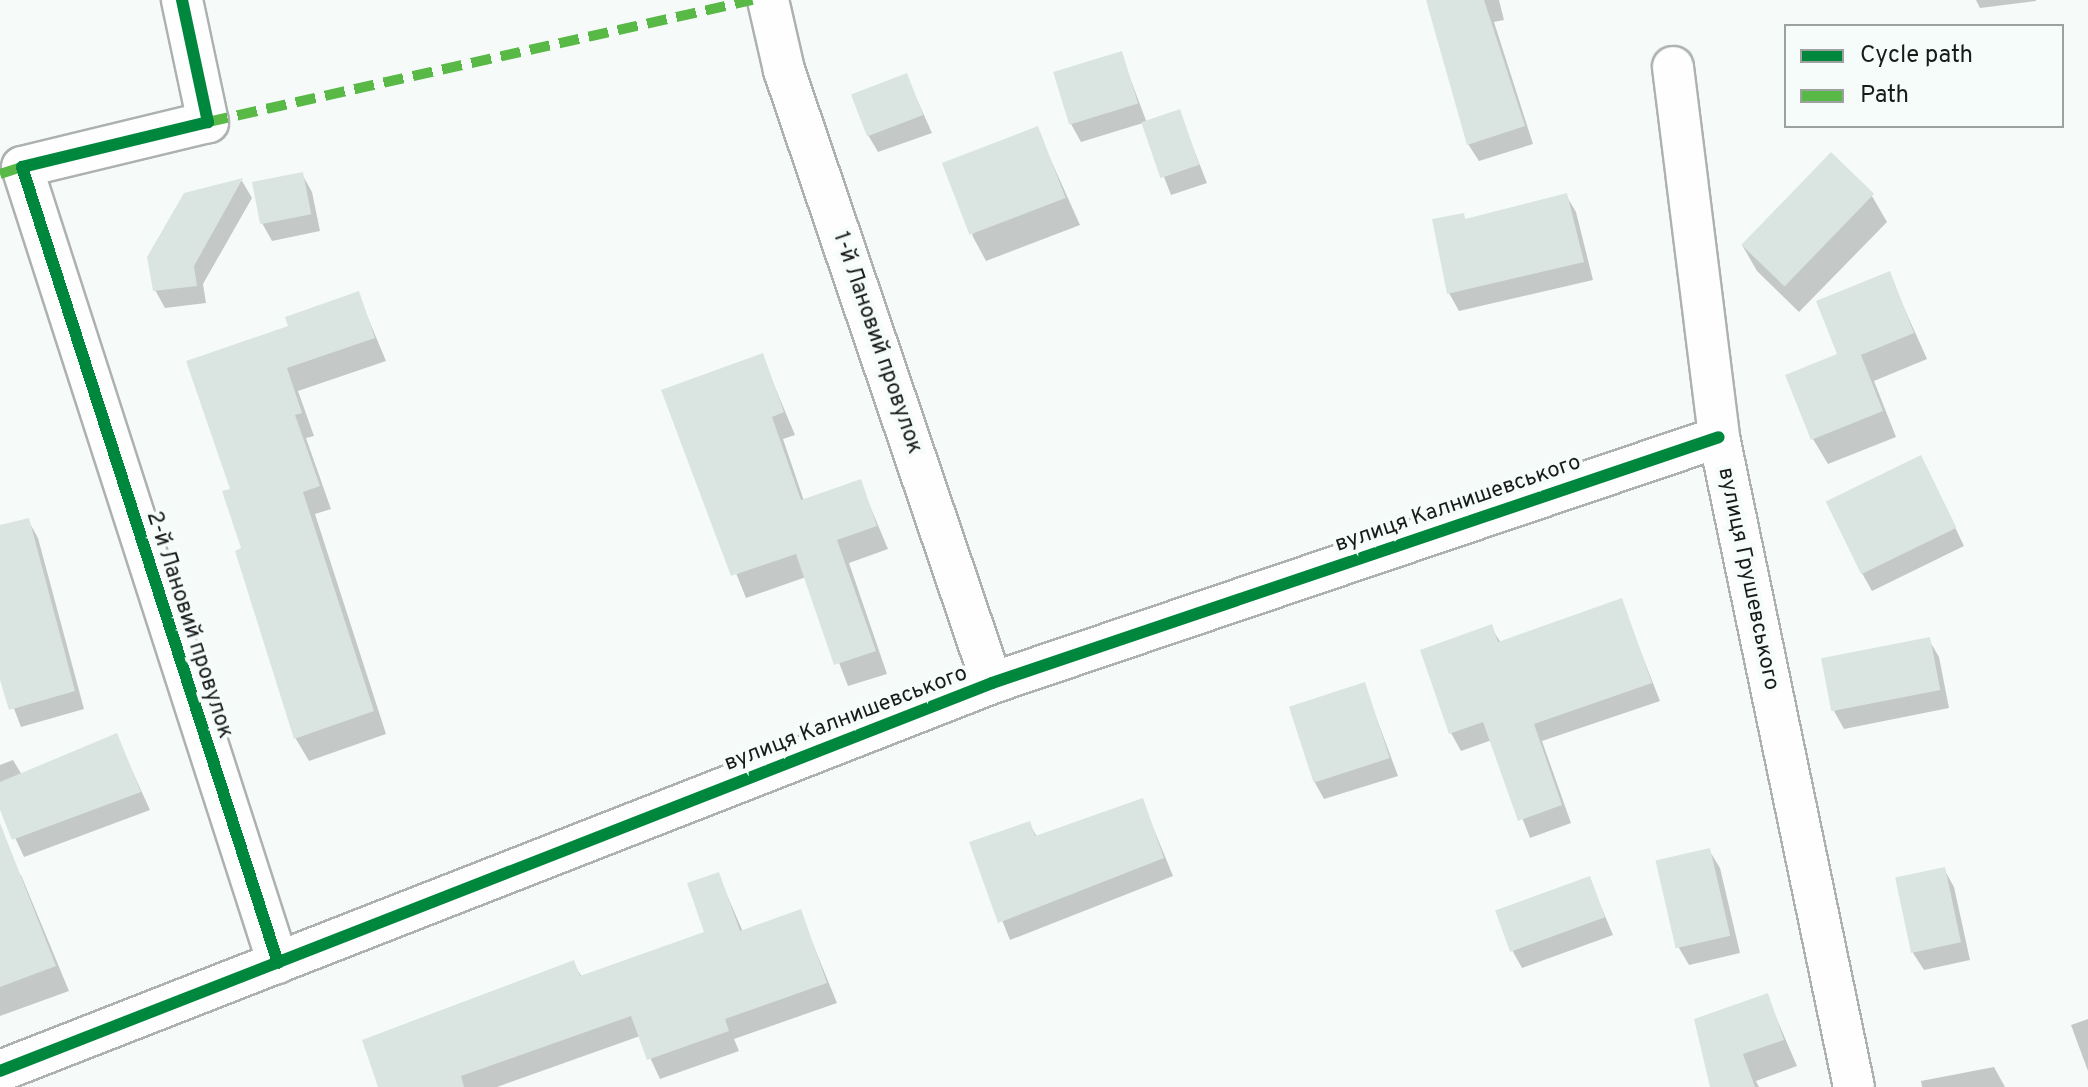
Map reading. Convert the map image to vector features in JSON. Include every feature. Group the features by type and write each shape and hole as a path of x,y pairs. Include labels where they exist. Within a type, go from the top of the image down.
{"street":[{"name":"2-й Лановий провулок","path":"182,0 208,122 22,167 61,299 278,963"},
{"name":"1-й Лановий провулок","path":"768,0 784,70 992,683"},
{"name":"вулиця Грушевського","path":"1673,67 1719,437 1854,1087"},
{"name":"вулиця Калнишевського","path":"0,1071 992,683 1719,437"}],"building":[{"path":"1426,0 1484,0 1525,126 1467,145"},
{"path":"1122,51 1138,104 1069,125 1053,72"},
{"path":"907,73 923,115 867,137 851,95"},
{"path":"1180,109 1199,165 1160,178 1141,122"},
{"path":"1038,126 1066,198 969,235 942,163"},
{"path":"1831,152 1874,194 1785,286 1741,245"},
{"path":"303,172 311,214 260,224 252,182"},
{"path":"243,178 194,266 197,286 153,291 147,257 184,193"},
{"path":"1567,193 1584,262 1447,294 1432,219 1464,213 1465,219"},
{"path":"1890,271 1914,333 1861,355 1883,411 1811,440 1785,375 1837,354 1816,301"},
{"path":"359,291 375,338 287,368 302,413 295,415 320,486 303,492 374,711 294,739 235,551 241,548 222,491 230,489 186,361 288,326 285,317"},
{"path":"763,353 784,412 772,417 801,500 861,479 877,526 837,540 876,651 834,665 796,554 731,576 661,390"},
{"path":"1921,455 1957,528 1861,574 1826,501"},
{"path":"29,518 75,691 9,710 0,680 0,525"},
{"path":"1622,598 1652,683 1534,724 1562,805 1518,821 1483,722 1449,734 1420,650 1492,624 1498,642"},
{"path":"1930,637 1940,690 1831,711 1821,658"},
{"path":"1365,682 1390,758 1314,783 1289,707"},
{"path":"117,733 141,792 12,840 0,810 0,782"},
{"path":"1143,798 1164,858 998,923 969,842 1030,821 1035,836"},
{"path":"0,823 56,966 0,987"},
{"path":"1710,848 1730,936 1676,948 1655,861"},
{"path":"1945,867 1961,942 1911,953 1895,878"},
{"path":"719,872 740,931 801,909 827,983 725,1019 729,1031 647,1060 631,1016 461,1076 464,1087 378,1087 362,1040 574,960 580,976 704,932 687,883"},
{"path":"1590,876 1605,917 1510,952 1495,911"},
{"path":"1768,993 1784,1040 1743,1054 1755,1087 1710,1087 1694,1019"}],"marked path":[{"path":"208,122 752,0"},
{"path":"0,174 22,167"}],"cycle path":[{"path":"182,0 208,122 22,167 278,963"},
{"path":"0,1071 992,683 1719,437"}]}
